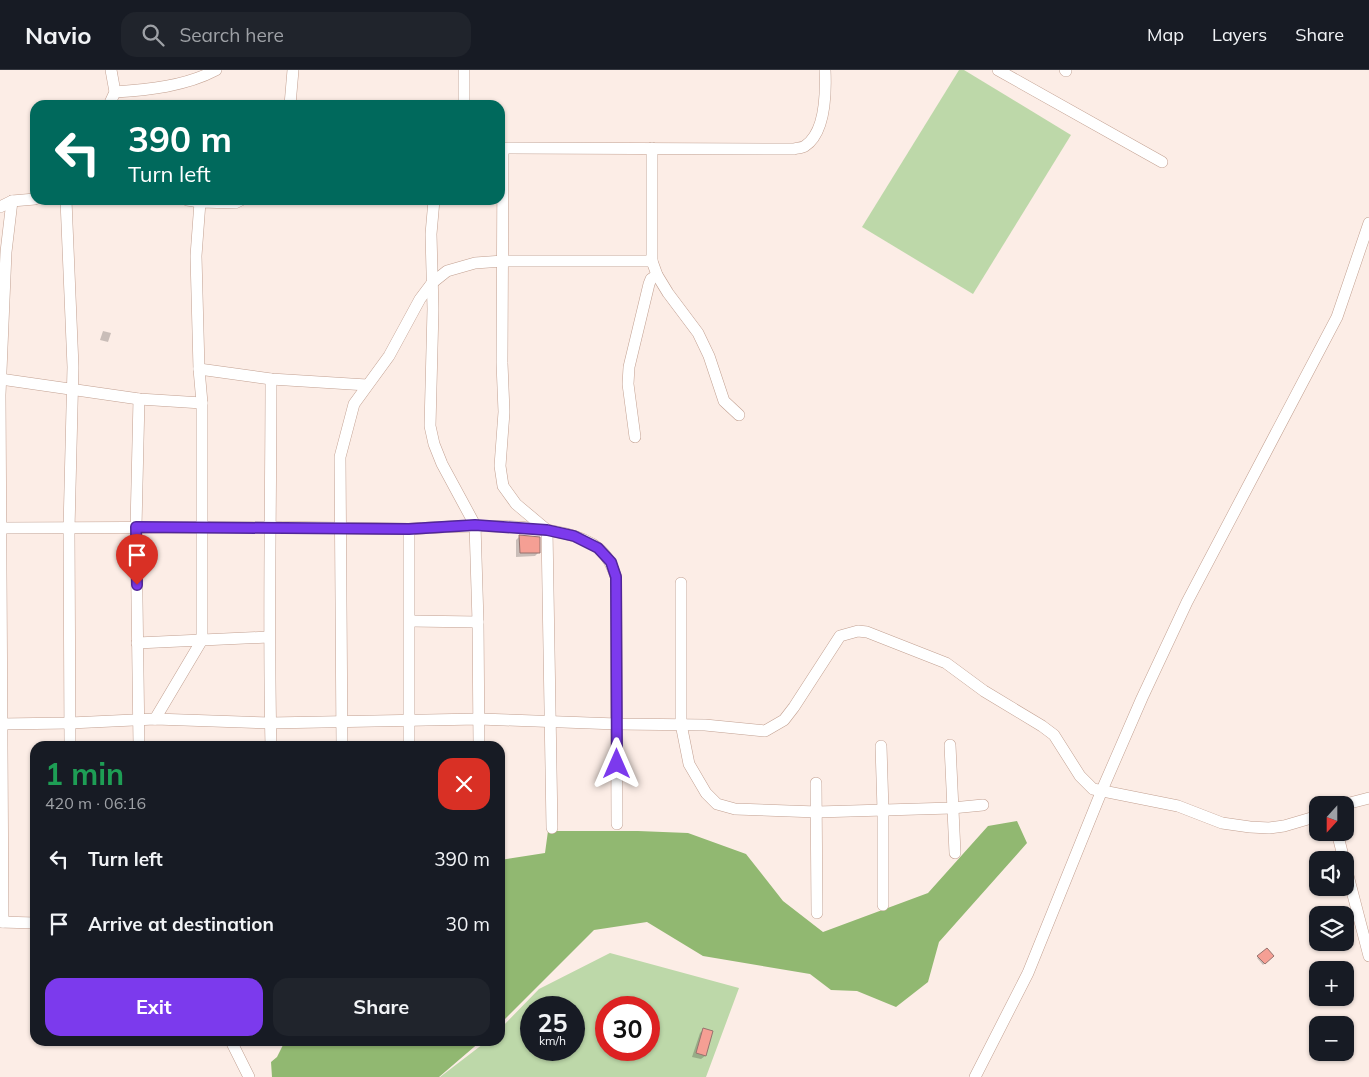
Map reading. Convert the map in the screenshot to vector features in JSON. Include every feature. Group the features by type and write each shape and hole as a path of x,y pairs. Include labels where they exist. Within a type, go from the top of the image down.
{"street":[{"path":"111,70 115,92 111,100"},
{"path":"115,92 165,86 203,77 216,70"},
{"path":"290,100 293,70"},
{"path":"464,70 464,100"},
{"path":"505,148 794,149 805,146 816,134 823,118 825,70"},
{"path":"998,70 1162,162"},
{"path":"652,148 652,261 657,275 668,293 698,333 709,356 724,401 739,415"},
{"path":"0,207 12,201 30,199"},
{"path":"12,201 6,252 0,379 1,922 30,923"},
{"path":"66,205 69,302 73,338 69,529 70,741"},
{"path":"155,719 202,640 202,404 199,369 196,256 200,205"},
{"path":"434,205 431,234 433,309 430,426 434,444 442,464 475,525 479,741"},
{"path":"503,205 502,363 504,412 500,466 503,486 516,504 547,530 552,828"},
{"path":"975,1077 1028,973 1102,790 1187,602 1337,317 1369,223"},
{"path":"342,741 340,457 354,404 389,356 420,299 432,283 447,270 475,263 503,261 652,261"},
{"path":"635,437 628,384 629,367 649,284 651,279 657,275"},
{"path":"199,369 271,380 367,385"},
{"path":"0,379 139,400 202,404"},
{"path":"271,380 271,527 268,637 271,741"},
{"path":"139,400 136,527 140,741"},
{"path":"0,528 271,527 409,529 475,525 547,530 574,536 598,548 611,562 616,577 617,824"},
{"path":"409,529 409,741"},
{"path":"681,583 681,724 689,764 706,793 717,804 735,809 816,812 952,808 983,805"},
{"path":"410,621 478,622"},
{"path":"1,724 155,719 270,723 479,719 618,724 681,724 745,728 760,731 770,729 784,720 840,636 858,631 867,632 946,663 984,691 1042,726 1054,735 1074,768 1086,784 1093,789 1178,806 1222,823 1250,827 1268,828 1284,826 1309,819"},
{"path":"137,643 268,637"},
{"path":"950,745 955,853"},
{"path":"881,746 883,905"},
{"path":"816,783 817,913"},
{"path":"1354,802 1369,798"},
{"path":"1353,896 1369,956"},
{"path":"234,1046 249,1077"}],"green space":[{"path":"959,70 964,70 1071,135 973,294 862,227"},
{"path":"1017,821 1027,843 939,942 928,982 896,1007 857,991 831,990 810,974 703,956 647,922 594,930 528,996 520,996 520,1004 505,1019 505,859 545,853 548,831 688,833 746,854 783,901 823,932 928,893 988,826"},
{"path":"610,953 739,988 706,1077 440,1077 480,1046 505,1046 505,1024 520,1008 520,1061 585,1061 585,996 532,996 539,989"},
{"path":"282,1046 475,1046 439,1077 272,1077 271,1062 277,1057"}],"building":[{"path":"519,535 540,537 540,553 520,553"},
{"path":"1267,948 1274,956 1265,964 1257,956"},
{"path":"703,1028 713,1031 706,1056 696,1053"}],"route":[{"path":"137,585 136,527 409,529 475,525 547,530 574,536 598,548 611,562 616,577 617,764"}]}
